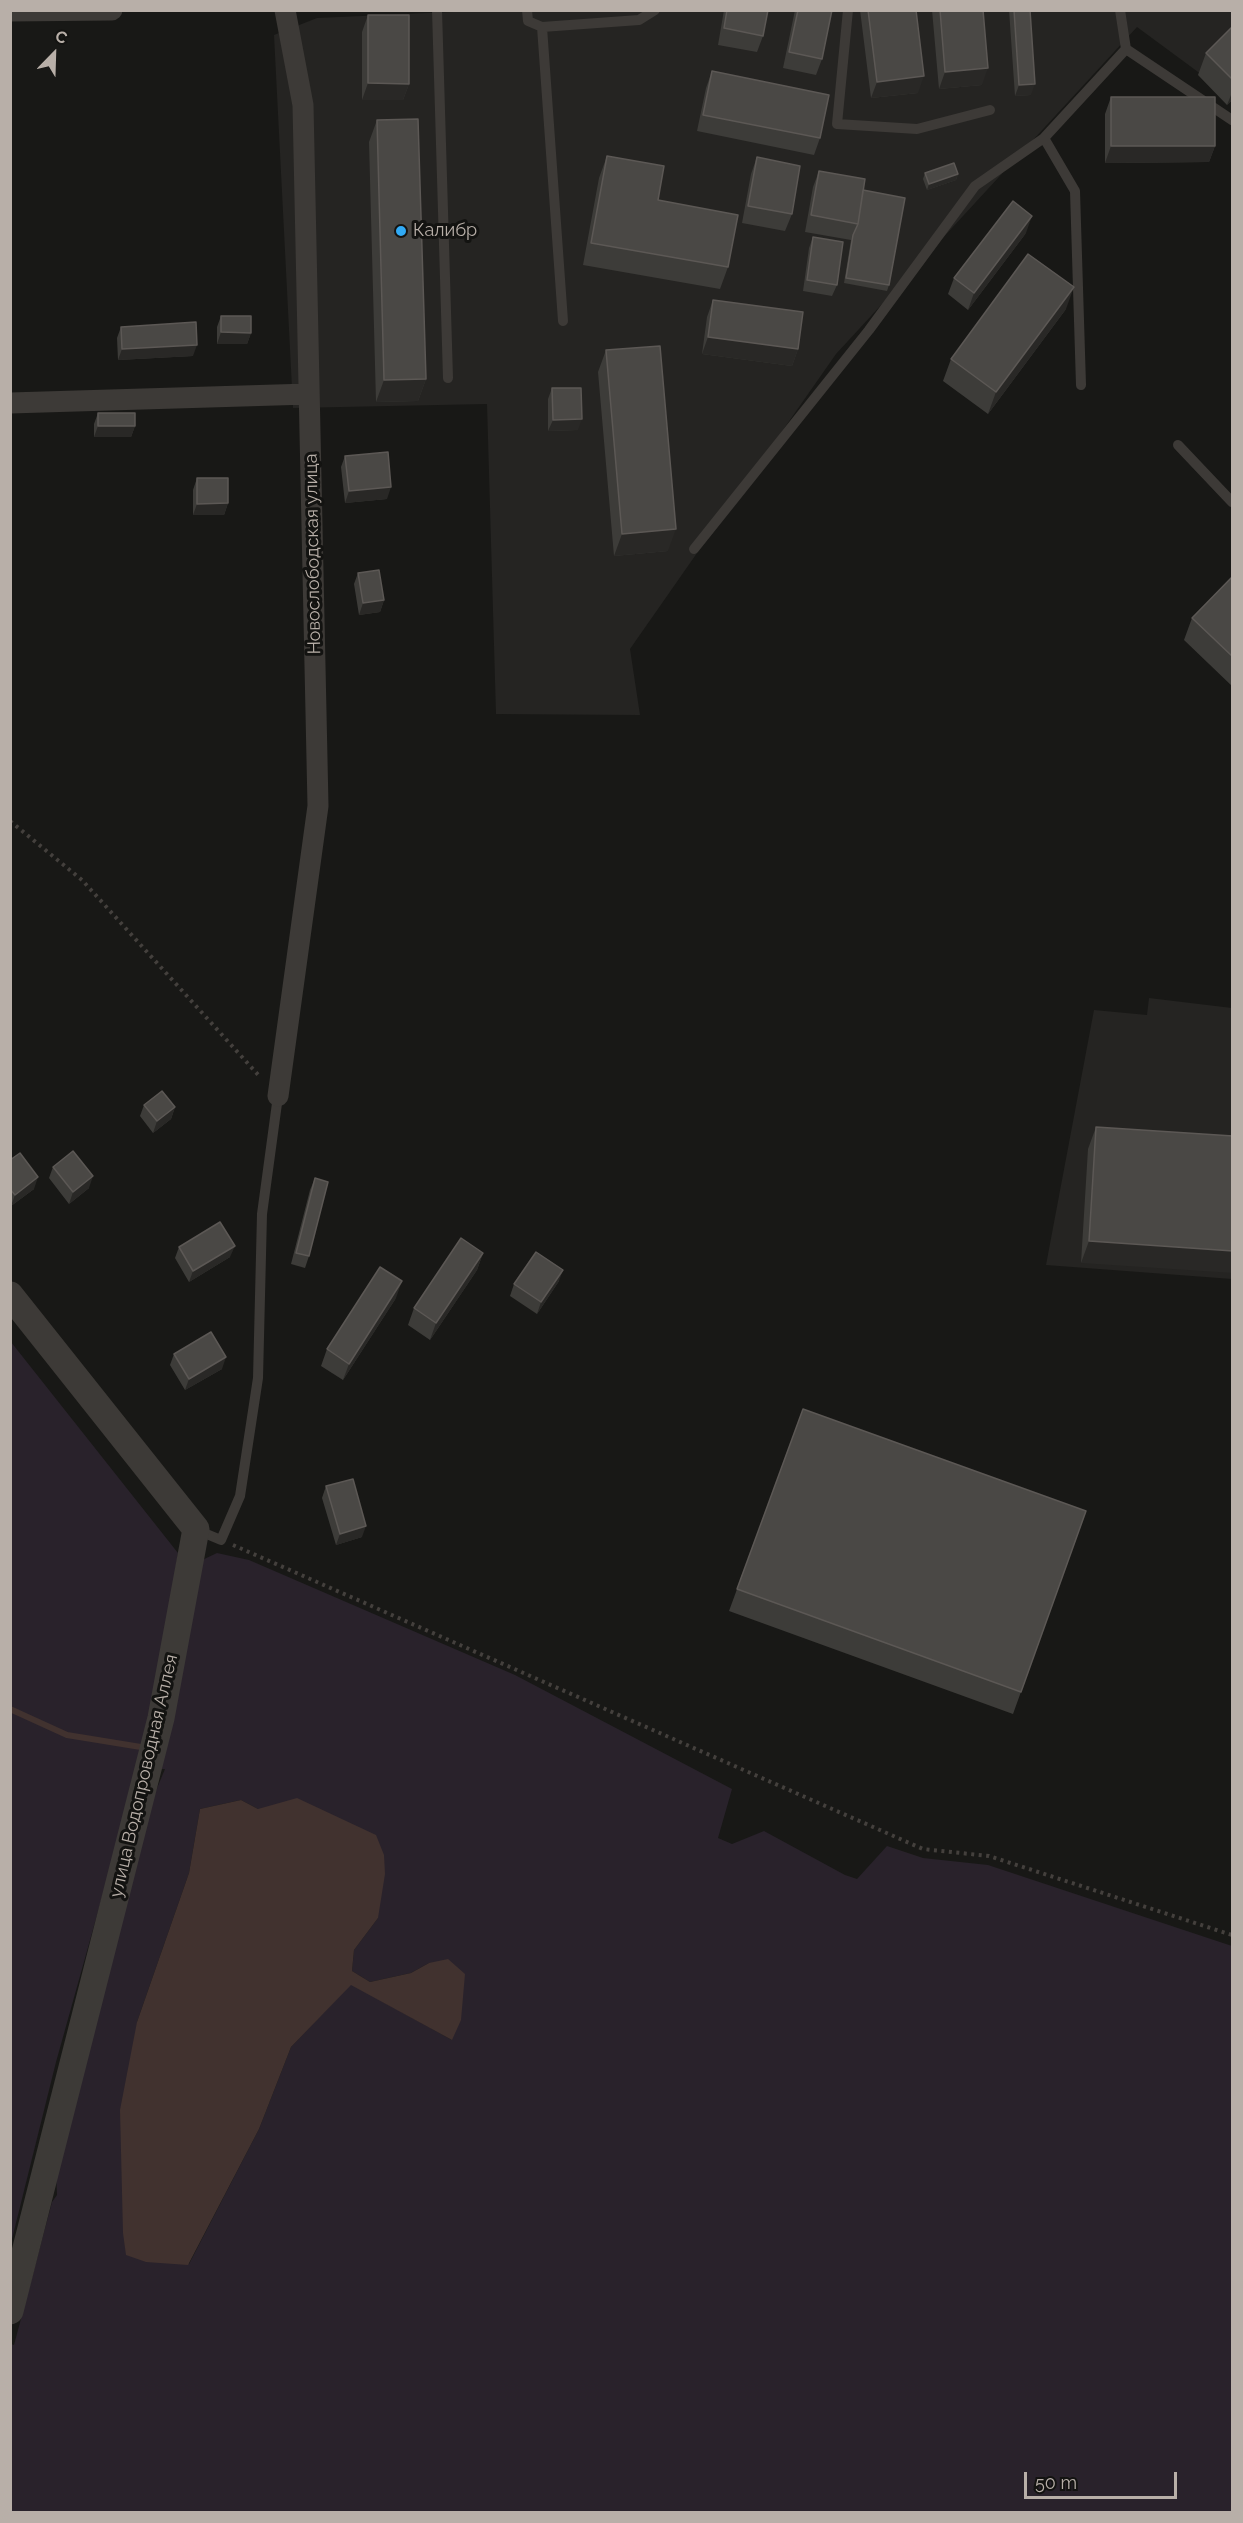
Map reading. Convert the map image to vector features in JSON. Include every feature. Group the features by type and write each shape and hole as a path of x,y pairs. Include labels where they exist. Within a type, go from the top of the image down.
{"street":[{"path":"10,11 112,10"},
{"name":"Новослободская улица","path":"278,1096 318,806 303,105 285,10"},
{"path":"10,403 309,394"},
{"path":"10,1295 196,1529"},
{"name":"улица Водопроводная Аллея","path":"10,2311 161,1718 196,1529"}],"lane":[{"path":"437,10 448,378"},
{"path":"527,10 528,21 542,27 639,20 655,10"},
{"path":"848,10 837,124 917,129 990,110"},
{"path":"1120,10 1126,49 1233,120"},
{"path":"542,27 563,321"},
{"path":"694,549 869,330 975,186 1044,138 1126,49"},
{"path":"1044,138 1075,190 1081,385"},
{"path":"1178,445 1233,502"},
{"path":"196,1529 221,1540 240,1496 258,1378 262,1214 278,1096"}],"path":[{"path":"10,821 82,880 278,1096"},
{"path":"221,1540 923,1849 989,1856 1233,1935"}],"shaded area":[{"path":"475,11 1232,11 1232,97 1137,27 836,354 630,649 640,715 496,714 487,404 293,408 274,35 317,18"},
{"path":"1149,998 1232,1008 1232,1279 1046,1265 1094,1010 1147,1015"},
{"path":"11,1342 178,1553 158,1687 135,1779 56,2062 11,2243"},
{"path":"217,1553 249,1560 515,1675 732,1789 718,1838 732,1844 764,1831 845,1875 857,1879 887,1846 923,1858 988,1865 1232,1946 1232,2512 11,2512 11,2344 14,2345 52,2202 57,2195 56,2172 155,1793 165,1769 160,1769 198,1562","holes":["241,1800 258,1809 378,1918 354,1950 352,1971 370,1982 411,1973 429,1963 452,2040 351,1984 291,2047 259,2129 189,2264 137,2022 189,1873 200,1809"]},
{"path":"297,1798 376,1835 384,1855 385,1874 378,1918 354,1950 352,1971 370,1982 411,1973 429,1963 448,1959 465,1974 461,2020 452,2040 351,1985 291,2047 259,2129 188,2265 146,2262 126,2255 123,2233 120,2110 137,2022 189,1873 200,1809 241,1800 258,1809"}],"building":[{"path":"727,10 768,10 763,36 724,28"},
{"path":"798,10 832,10 822,59 789,52"},
{"path":"868,10 916,10 924,76 877,82"},
{"path":"940,10 983,10 988,68 945,72"},
{"path":"1014,10 1030,10 1035,84 1019,85"},
{"path":"368,15 409,15 409,84 368,83"},
{"path":"1233,26 1233,80 1206,53"},
{"path":"712,71 829,95 820,138 703,115"},
{"path":"1111,97 1215,97 1215,146 1111,146"},
{"path":"418,119 426,379 384,380 377,120"},
{"path":"607,156 664,166 658,200 738,215 728,267 591,243"},
{"path":"757,157 800,166 792,214 748,206"},
{"path":"954,163 958,174 929,184 925,173"},
{"path":"819,171 865,179 858,224 811,215"},
{"path":"863,190 905,198 889,285 846,278"},
{"path":"1013,201 1032,216 974,293 954,278"},
{"path":"813,237 843,242 837,285 807,280"},
{"path":"1028,254 1074,287 996,392 951,359"},
{"path":"713,300 803,312 798,349 708,337"},
{"path":"221,316 251,316 251,333 221,332"},
{"path":"196,322 197,345 122,349 121,327"},
{"path":"660,346 676,529 622,534 606,350"},
{"path":"552,388 581,388 582,419 553,420"},
{"path":"98,413 135,413 135,426 98,426"},
{"path":"388,452 391,487 349,491 345,456"},
{"path":"197,478 228,478 228,503 197,504"},
{"path":"379,570 384,600 363,603 358,573"},
{"path":"1233,576 1233,657 1192,618"},
{"path":"162,1091 175,1107 157,1121 144,1105"},
{"path":"1096,1127 1233,1136 1233,1251 1089,1241"},
{"path":"73,1151 93,1176 73,1192 53,1167"},
{"path":"20,1153 38,1177 15,1195 10,1189 10,1160"},
{"path":"315,1178 328,1182 309,1256 296,1253"},
{"path":"220,1222 235,1246 193,1271 179,1247"},
{"path":"461,1238 483,1253 436,1323 414,1308"},
{"path":"536,1252 563,1270 541,1302 514,1284"},
{"path":"380,1267 402,1281 349,1364 327,1349"},
{"path":"211,1332 226,1357 189,1379 174,1354"},
{"path":"803,1409 1086,1511 1021,1692 737,1589"},
{"path":"353,1479 366,1526 340,1534 326,1486"}],"waterway":[{"path":"10,1709 67,1735 147,1748"}],"place":[{"name":"Калибр","path":"401,231"}]}
